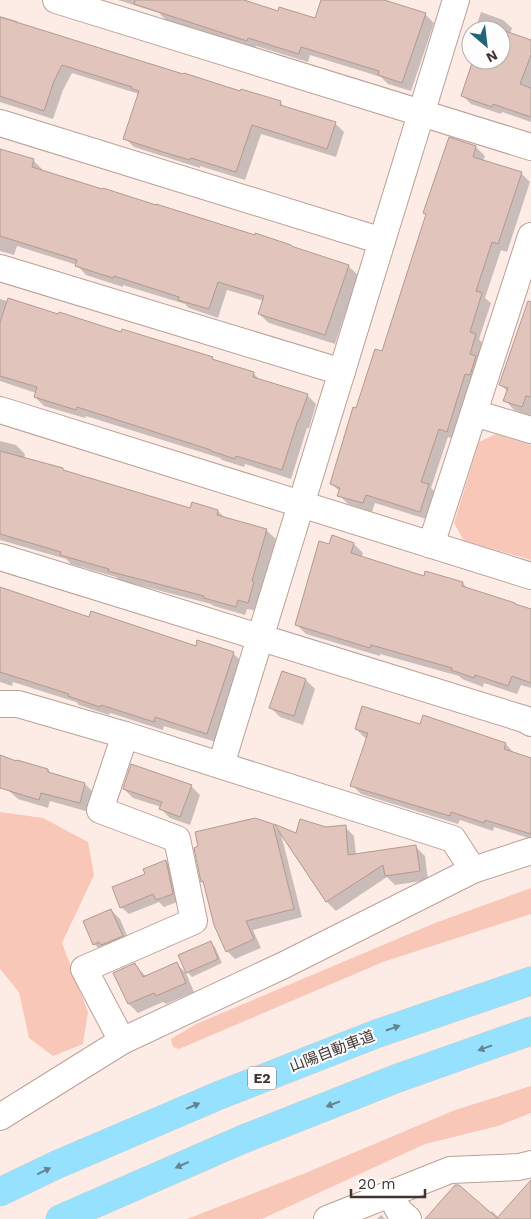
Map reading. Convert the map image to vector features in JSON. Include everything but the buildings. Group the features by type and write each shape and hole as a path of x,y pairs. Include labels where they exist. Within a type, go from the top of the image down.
{"highway":[{"name":"山陽自動車道","path":"0,1192 56,1165 220,1095 376,1034 531,981"},
{"path":"60,1219 241,1140 398,1078 531,1031"}],"street":[{"path":"56,0 531,146"},
{"path":"221,765 456,0"},
{"path":"0,124 382,242"},
{"path":"432,545 474,412 523,286 531,236"},
{"path":"0,268 342,372"},
{"path":"0,410 531,576"},
{"path":"474,412 531,430"},
{"path":"0,557 524,719 531,723"},
{"path":"0,704 18,704 125,734 453,839 473,870"},
{"path":"122,1041 84,969 194,921 178,839 100,810 125,734"},
{"path":"0,1117 122,1041 284,965 473,870 531,851"},
{"path":"327,1219 450,1170 520,1167 531,1164"},
{"path":"390,1194 399,1211 408,1219"}],"shaded area":[{"path":"496,434 531,445 531,560 464,541 454,523 479,442"},
{"path":"0,812 43,818 88,842 94,875 62,943 88,1012 83,1044 53,1056 29,1038 19,992 0,969"},
{"path":"531,888 531,914 383,962 179,1049 173,1047 171,1039 196,1024 435,923"},
{"path":"531,1086 531,1113 498,1126 425,1144 262,1219 187,1219 303,1174 455,1110"}]}
